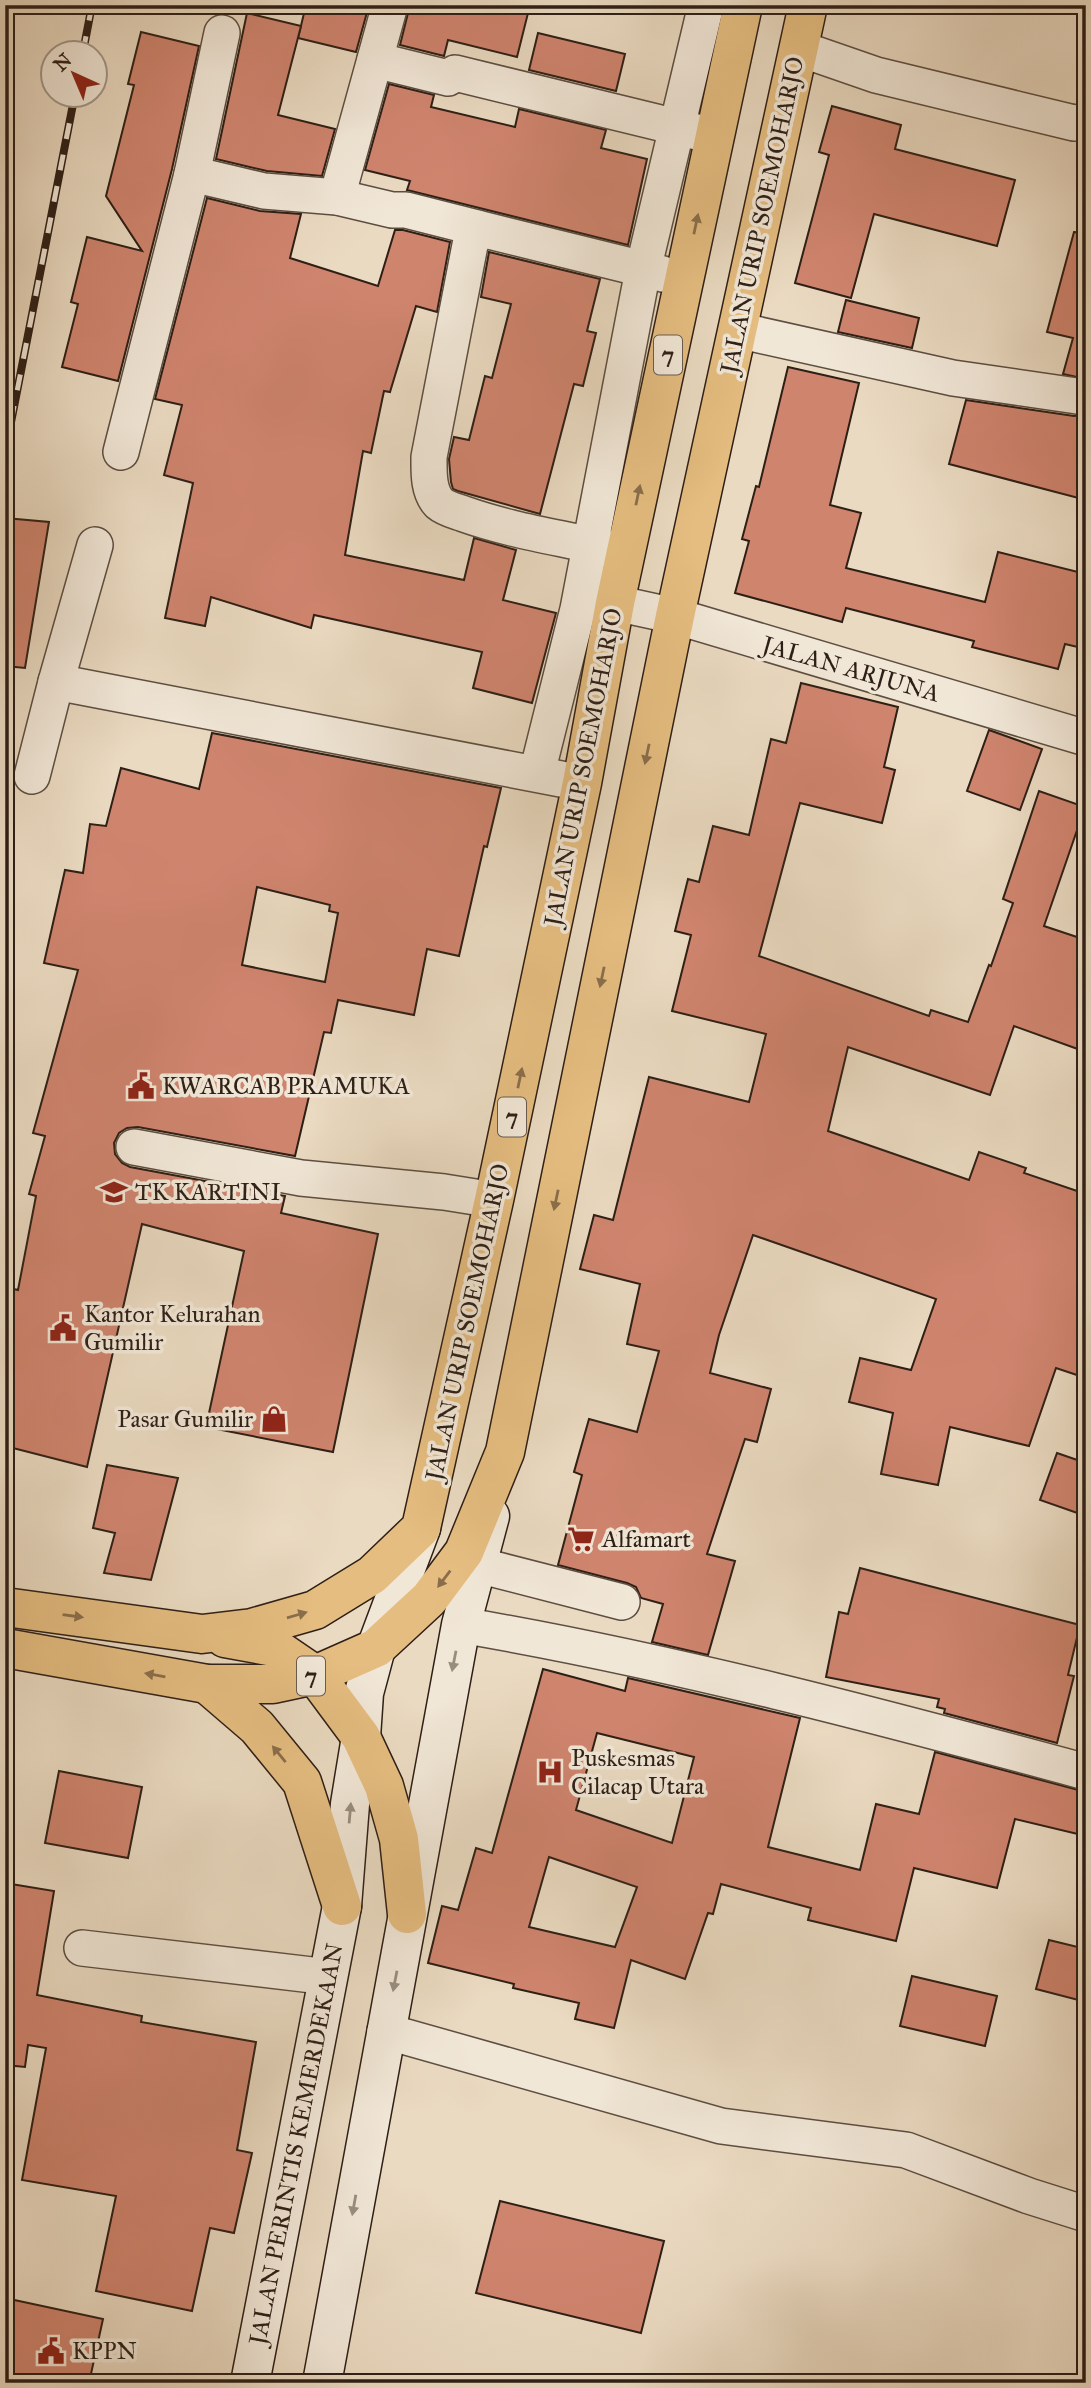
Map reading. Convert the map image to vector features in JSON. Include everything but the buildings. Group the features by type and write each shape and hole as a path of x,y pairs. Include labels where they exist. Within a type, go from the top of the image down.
{"highway":[{"name":"JALAN URIP SOEMOHARJO","path":"421,1528 582,783 615,603 607,549 685,278 743,5"},
{"name":"JALAN URIP SOEMOHARJO","path":"505,1452 805,50 807,5"},
{"name":"7","path":"5,1648 207,1684 274,1684 314,1675 376,1648 429,1599 464,1552 505,1452"},
{"path":"202,1634 252,1628 315,1610 372,1575 421,1528"},
{"path":"5,1607 202,1634 274,1647 314,1675 361,1737 384,1786 399,1839 407,1914"},
{"path":"207,1684 257,1727 302,1782 342,1906"}],"main road":[{"path":"322,2383 461,1625 505,1452"},
{"name":"JALAN PERINTIS KEMERDEKAAN","path":"250,2383 342,1906 350,1804 361,1737 364,1693 376,1648 421,1528"}],"street":[{"path":"337,197 390,5"},
{"path":"537,773 578,609 607,549 643,270 706,5"},
{"path":"822,5 805,50 876,75 1074,123 1086,122"},
{"path":"121,452 192,174 222,33"},
{"path":"375,61 448,78 455,74 715,135"},
{"path":"192,174 264,191 337,197 392,210 406,209 643,270 685,278"},
{"path":"477,228 470,245 429,457 429,478 433,494 445,507 488,523 607,549"},
{"path":"745,332 953,378 1077,396"},
{"path":"32,776 95,545"},
{"name":"JALAN ARJUNA","path":"615,603 682,619 1086,738"},
{"path":"56,682 582,783"},
{"path":"134,1147 301,1178 444,1192 494,1200"},
{"path":"478,1565 622,1602"},
{"path":"461,1625 568,1643 820,1700 1086,1772"},
{"path":"82,1948 328,1977"},
{"path":"385,2031 721,2126 906,2150 1029,2196 1086,2214"}],"railway":[{"path":"86,38 92,5"},
{"path":"5,453 72,108"}],"place":[{"name":"KWARCAB PRAMUKA","path":"141,1086"},
{"name":"TK KARTINI","path":"114,1192"},
{"name":"Kantor Kelurahan Gumilir","path":"63,1328"},
{"name":"Pasar Gumilir","path":"274,1419"},
{"name":"Alfamart","path":"581,1539"},
{"name":"Puskesmas Cilacap Utara","path":"550,1772"},
{"name":"KPPN","path":"51,2351"}]}
